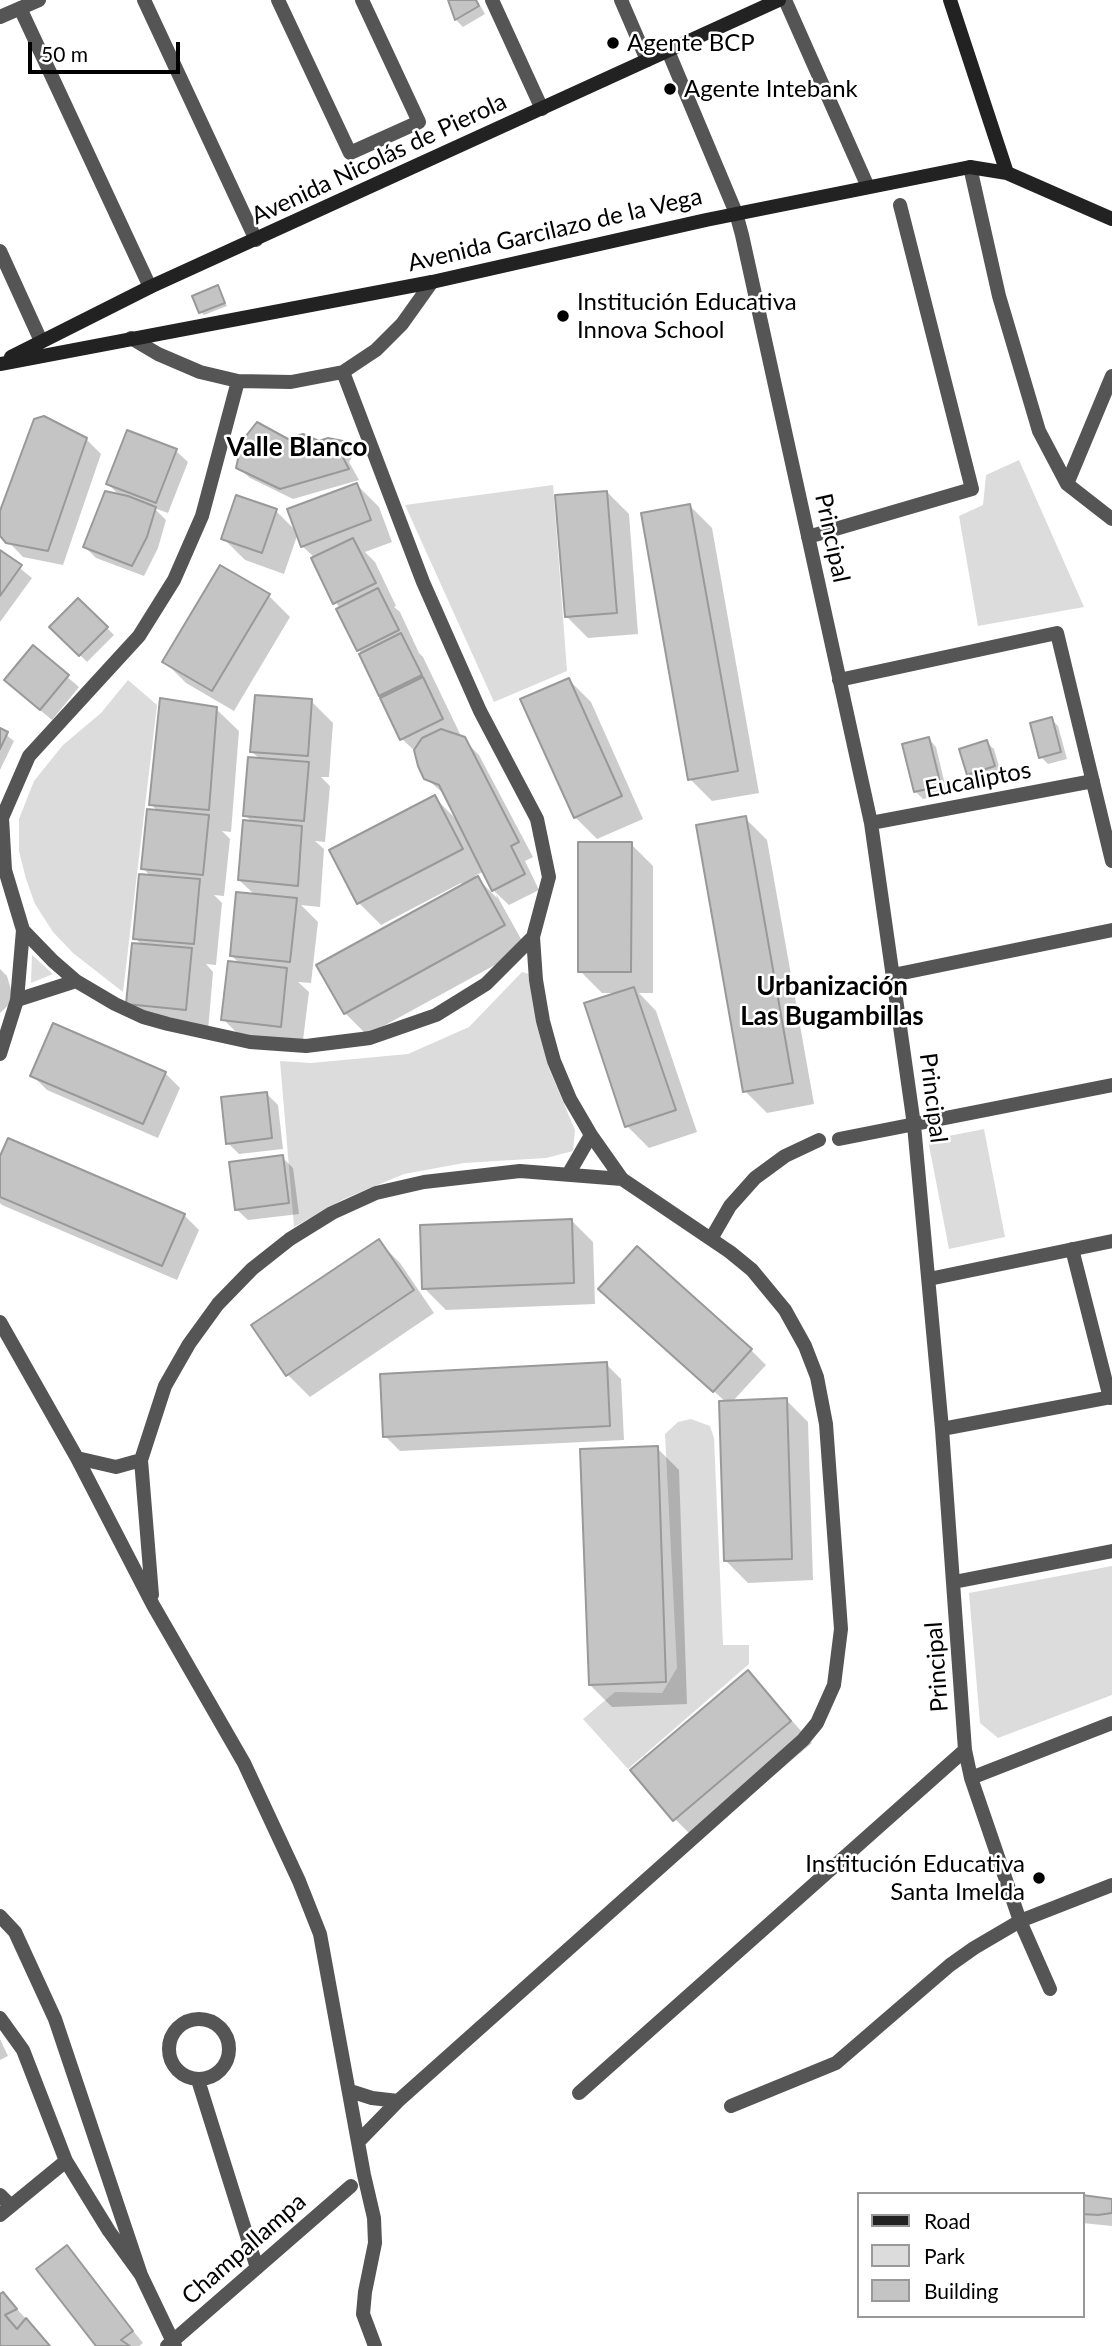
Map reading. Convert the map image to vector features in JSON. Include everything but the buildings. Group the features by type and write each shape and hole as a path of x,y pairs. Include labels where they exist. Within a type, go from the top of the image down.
{"street":[{"path":"0,17 39,0"},
{"path":"144,0 256,240"},
{"path":"278,0 350,153 419,122 362,0"},
{"path":"492,0 542,109"},
{"path":"621,0 647,61"},
{"name":"Avenida Nicolás de Pierola","path":"0,363 150,287 647,61 759,4 779,0"},
{"path":"785,0 868,187"},
{"path":"950,0 1007,173"},
{"path":"20,8 150,287"},
{"name":"Principal","path":"668,51 736,213 871,823 914,1125 942,1429 965,1750 971,1778 1020,1921 1049,1989"},
{"path":"970,167 999,296 1039,431 1067,484 1112,519"},
{"name":"Avenida Garcilazo de la Vega","path":"0,363 432,282 736,213 970,167 1007,173 1112,219"},
{"path":"808,537 972,489 900,205"},
{"path":"0,251 41,341"},
{"path":"131,338 158,354 200,372 238,381 291,382 343,372 376,350 402,324 432,282"},
{"path":"343,372 423,582 481,711 537,820 549,877 533,937 536,980 554,1061 570,1099 622,1179 711,1239 752,1270 771,1291 796,1327 817,1377 826,1424 841,1629 834,1685 817,1723 803,1740 398,2101 359,2141"},
{"path":"1067,484 1112,376"},
{"path":"0,1054 17,1000 23,930 5,870 2,818 29,756 139,636 174,580 202,516 238,381"},
{"path":"839,680 1057,633 1112,861"},
{"name":"Eucaliptos","path":"871,823 1093,781"},
{"path":"23,930 76,981 115,1004 167,1024 250,1042 306,1046 370,1038 436,1015 486,984 533,937"},
{"path":"893,975 1112,930"},
{"path":"17,1000 76,981"},
{"path":"839,1139 1112,1085"},
{"path":"569,1173 591,1135"},
{"path":"711,1239 730,1206 755,1178 785,1156 819,1140"},
{"path":"153,1605 141,1460 165,1386 189,1344 218,1304 252,1269 290,1239 331,1213 376,1193 424,1182 520,1171 622,1179"},
{"path":"929,1279 1112,1241"},
{"path":"942,1429 1111,1397 1072,1249"},
{"path":"0,1322 77,1458 153,1605 243,1763 299,1881 320,1934 374,2218 375,2242 363,2314 375,2346"},
{"path":"77,1458 116,1467 141,1460"},
{"path":"954,1582 1112,1551"},
{"path":"971,1778 1112,1723"},
{"path":"579,2093 965,1750"},
{"path":"731,2106 836,2063 950,1965 1020,1921 1112,1885"},
{"path":"0,1916 15,1932 55,2019 141,2275 172,2345"},
{"path":"0,2018 23,2050 66,2161 109,2231 141,2275"},
{"path":"199,2018 217,2024 229,2040 228,2059 217,2074 198,2080 180,2074 169,2059 169,2039 181,2024 199,2018"},
{"path":"198,2080 257,2268"},
{"path":"350,2091 372,2098 398,2101"},
{"path":"0,2195 5,2211 66,2161"},
{"name":"Champallampa","path":"172,2345 351,2186"}],"green space":[{"path":"1019,460 1084,607 978,626 959,516 983,505 986,475"},
{"path":"553,485 567,671 494,702 405,505"},
{"path":"128,680 157,705 123,992 73,953 53,932 35,904 19,851 19,819 34,781 63,745 101,713"},
{"path":"32,955 53,974 31,983"},
{"path":"522,972 533,975 548,1066 575,1130 573,1151 546,1158 464,1163 404,1174 344,1199 294,1227 280,1061 311,1063 408,1054 469,1027"},
{"path":"984,1129 1005,1237 949,1249 928,1140"},
{"path":"691,1419 710,1426 714,1438 723,1645 749,1645 749,1664 628,1769 583,1719 615,1692 662,1693 677,1668 665,1434 678,1422"},
{"path":"1112,1566 1112,1695 998,1738 980,1723 969,1593"}],"place":[{"name":"Agente BCP","path":"613,43"},
{"name":"Agente Intebank","path":"670,89"},
{"name":"Institución Educativa Innova School","path":"563,316"},
{"name":"Institución Educativa Santa Imelda","path":"1039,1878"}],"district":[{"name":"Valle Blanco","path":"297,448"},
{"name":"Urbanización Las Bugambillas","path":"832,1002"}]}
